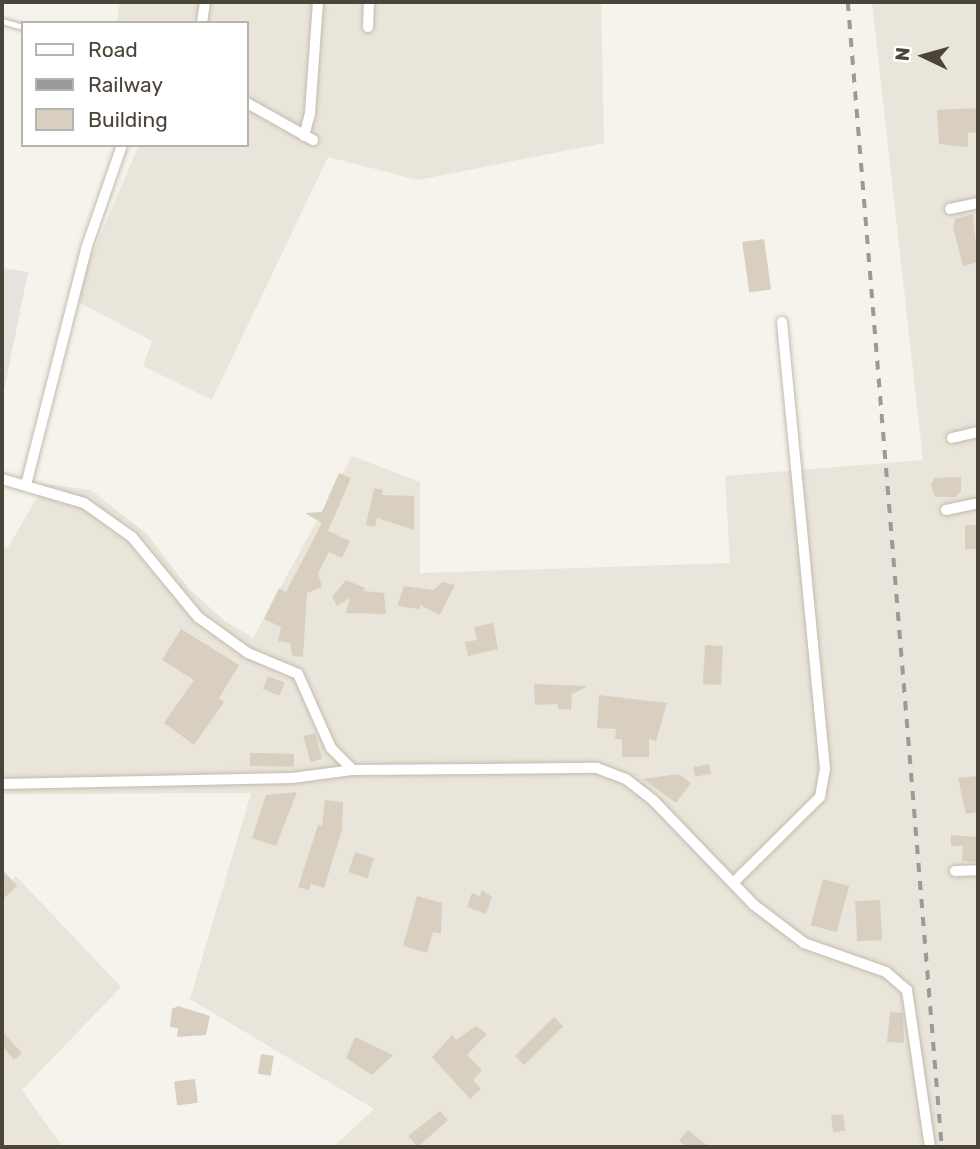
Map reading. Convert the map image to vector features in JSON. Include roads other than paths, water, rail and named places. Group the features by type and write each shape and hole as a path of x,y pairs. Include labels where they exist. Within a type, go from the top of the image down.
{"street":[{"path":"202,21 205,2"},
{"path":"248,104 308,138 318,2"},
{"path":"368,27 369,2"},
{"path":"26,485 86,249 121,147"},
{"path":"950,209 978,203"},
{"path":"733,883 821,797 825,769 782,322"},
{"path":"952,438 978,432"},
{"path":"2,479 66,496 111,520 132,537 198,617 248,653 298,674 331,748 354,770"},
{"path":"946,510 978,503"},
{"path":"2,784 292,778 354,770 597,768 626,779 653,800 733,883 804,943 886,972 907,990 930,1147"},
{"path":"955,871 978,870"}],"lane":[{"path":"2,21 21,26"}],"railway":[{"path":"848,2 942,1147"}]}
